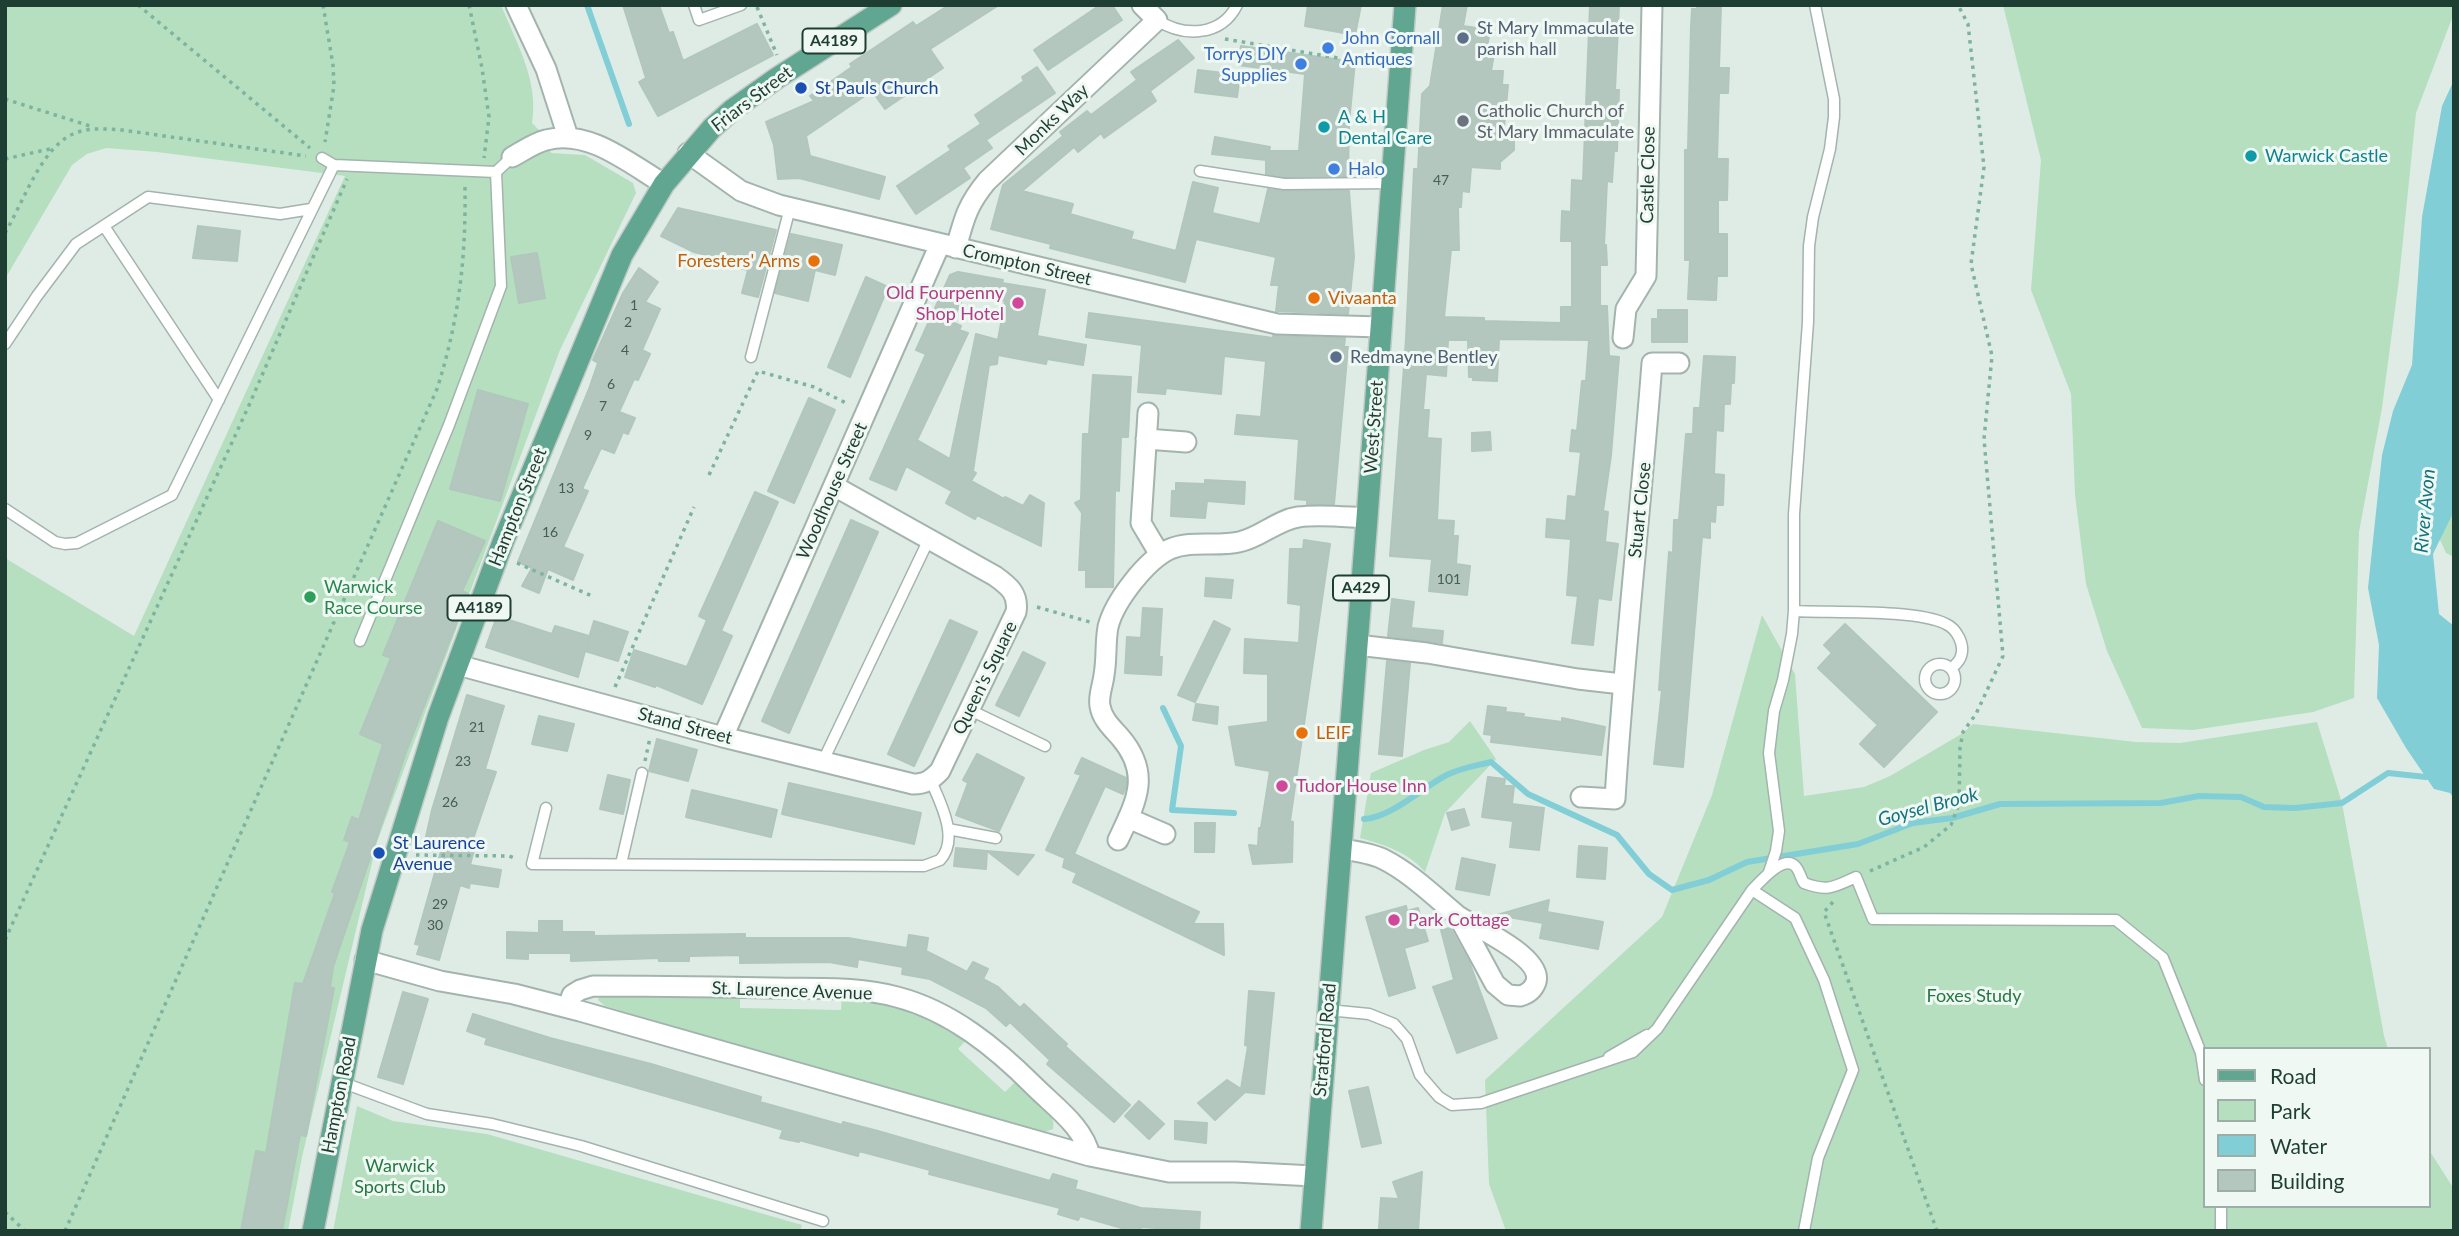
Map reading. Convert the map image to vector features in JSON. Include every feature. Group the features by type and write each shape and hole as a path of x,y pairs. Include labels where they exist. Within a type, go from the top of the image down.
{"main road":[{"name":"Friars Street","path":"688,153 712,128 752,95 891,5"},
{"name":"West Street","path":"1341,849 1405,5"},
{"name":"Hampton Street","path":"365,960 438,717 498,556 622,255 664,184 688,153"},
{"name":"Stratford Road","path":"1311,1231 1341,849"},
{"name":"Hampton Road","path":"313,1231 365,960"}],"street":[{"path":"516,5 546,69 569,137"},
{"path":"1142,5 1157,20"},
{"name":"Castle Close","path":"1623,338 1626,309 1646,276 1652,5"},
{"name":"Monks Way","path":"948,246 973,198 987,181 1157,20"},
{"path":"512,157 542,141 569,137 588,141 664,184"},
{"name":"Crompton Street","path":"688,153 741,191 790,208 1277,324 1381,327"},
{"name":"Woodhouse Street","path":"723,737 866,413 948,246"},
{"name":"Stuart Close","path":"1581,797 1615,799 1622,684 1652,363 1679,363"},
{"path":"1148,412 1141,523 1160,555"},
{"path":"1146,439 1186,442"},
{"name":"Queen's Square","path":"834,486 995,576 1013,592 1018,602 1016,612 940,771 922,782"},
{"path":"1118,840 1139,787 1137,769 1132,754 1110,726 1100,706 1109,624 1116,606 1129,589 1160,555 1180,546 1238,542 1297,517 1367,518"},
{"path":"1357,645 1427,653 1622,684"},
{"name":"Stand Street","path":"458,665 723,737 922,782"},
{"path":"1128,818 1165,834"},
{"path":"1341,849 1363,852 1383,859 1458,916"},
{"path":"365,960 440,981 514,994 568,1008 1090,1156 1169,1172 1314,1176"},
{"name":"St. Laurence Avenue","path":"568,1008 572,995 580,989 593,986 851,989 898,997 934,1011 972,1032 1030,1082 1075,1126 1086,1139 1090,1156"}],"lane":[{"path":"694,5 699,20 741,5"},
{"path":"1157,20 1188,32 1206,31 1228,18 1237,5"},
{"path":"1769,872 1779,831 1769,753 1774,710 1783,680 1794,611 1794,514 1808,322 1809,246 1812,217 1830,149 1834,117 1834,99 1815,5"},
{"path":"322,158 334,165 353,167 496,172 512,157"},
{"path":"5,509 55,542 77,543 173,495 334,165"},
{"path":"360,641 449,425 501,286 496,172"},
{"path":"1200,172 1284,184 1391,183"},
{"path":"5,344 76,244 148,197 280,214 312,209"},
{"path":"751,357 790,208"},
{"path":"104,226 219,400"},
{"path":"823,761 929,539"},
{"path":"1794,611 1918,616 1948,624 1962,645 1961,658 1951,669"},
{"path":"970,710 1045,746"},
{"path":"621,864 642,773"},
{"path":"546,808 532,864 924,866 935,863 944,856 948,819 922,782"},
{"path":"948,829 996,838"},
{"path":"1327,1010 1369,1014 1395,1024 1408,1039 1420,1075 1439,1097 1452,1105 1481,1103 1633,1052 1657,1029 1752,890 1778,866 1791,864 1796,867 1804,883 1823,889 1830,889 1856,877 1872,919 2116,920 2164,958 2200,1054 2204,1075"},
{"path":"1752,890 1795,918 1824,980 1853,1070 1818,1158 1804,1231"},
{"path":"340,1082 415,1110 499,1125 581,1146 706,1183 823,1222"},
{"path":"2221,1208 2221,1231"}],"path":[{"path":"138,5 322,158"},
{"path":"322,158 334,86 323,5"},
{"path":"469,5 489,117 482,171"},
{"path":"756,5 779,59"},
{"path":"1937,1231 1824,912 1856,877 1924,847 1951,825 1959,804 1960,748 1963,733 1976,714 2003,656 1984,439 1992,356 1971,264 1984,167 1968,23 1958,5"},
{"path":"1214,27 1217,38 1338,58"},
{"path":"1351,60 1400,64"},
{"path":"5,99 96,128 322,158"},
{"path":"5,233 41,165 55,148 73,134 96,128"},
{"path":"5,159 55,148"},
{"path":"5,940 250,402 353,167"},
{"path":"65,1231 438,389 456,321 462,280 465,171"},
{"path":"709,475 758,371 814,387 866,413"},
{"path":"608,705 694,507"},
{"path":"498,556 592,596"},
{"path":"1018,602 1100,625 1109,624"},
{"path":"642,773 655,717"},
{"path":"395,855 509,856 532,864"},
{"path":"5,1212 24,1231"}],"green space":[{"name":"Warwick Race Course","path":"5,5 501,5 520,48 529,77 532,123 544,135 551,153 585,155 633,183 636,193 560,350 377,842 302,1157 288,1231 5,1231 5,558 134,636 345,176 106,148 87,154 72,165 5,279"},
{"path":"2003,5 2454,5 2454,13 2416,113 2399,279 2382,408 2359,532 2354,698 2313,712 2193,730 2142,728 2107,651 2086,584 2075,495 2071,394 2031,290 2041,160"},
{"path":"2454,413 2454,557 2446,553 2431,520"},
{"name":"Foxes Study","path":"1762,615 1795,674 1804,796 1864,787 1890,776 1963,733 1973,724 2136,742 2180,743 2317,722 2342,803 2387,1047 2204,1047 2204,1208 2431,1208 2431,1153 2454,1189 2454,1231 1506,1231 1489,1184 1485,1080 1662,917 1712,795"},
{"path":"1470,721 1496,759 1445,813 1425,872 1404,854 1360,838 1371,773 1449,742"},
{"path":"740,991 740,1008 841,1010 842,993 896,1001 968,1038 958,1049 1005,1092 1015,1082 1034,1097 1047,1109 1053,1129 1045,1132 864,1083 605,1006 598,1000 600,993"},
{"name":"Warwick Sports Club","path":"357,1106 393,1121 487,1134 802,1225 800,1231 333,1231"}],"water":[{"name":"River Avon","path":"2454,80 2454,511 2433,554 2439,614 2454,626 2454,798 2450,793 2434,789 2377,698 2379,645 2368,588 2382,455 2393,411 2412,365 2422,217 2442,106"}],"building":[{"path":"623,5 659,5 669,33 673,32 683,61 757,24 773,55 658,116 639,82 646,78"},
{"path":"949,5 999,5 930,49 943,68 885,109 872,91 806,136 810,156 885,177 879,199 799,178 778,179 774,145 766,122 814,101 810,96 852,67 850,64 913,22 916,26"},
{"path":"1100,5 1112,5 1122,20 1048,70 1034,50"},
{"path":"1308,5 1361,5 1355,35 1305,26"},
{"path":"1443,5 1467,5 1463,26 1490,30 1487,47 1495,48 1491,71 1503,71 1502,85 1508,85 1504,127 1514,138 1514,150 1500,162 1500,169 1471,167 1469,192 1462,191 1461,207 1458,207 1459,250 1451,250 1444,317 1561,323 1561,307 1572,307 1572,241 1561,241 1562,211 1571,212 1572,180 1583,181 1590,5 1619,5 1615,90 1619,90 1617,151 1614,151 1612,182 1607,181 1604,245 1607,265 1600,265 1600,306 1607,306 1609,356 1619,357 1611,455 1603,511 1608,512 1605,542 1618,544 1611,600 1598,598 1593,645 1572,643 1578,596 1567,595 1571,539 1546,537 1547,519 1566,521 1568,496 1576,497 1581,452 1570,451 1572,430 1577,431 1582,381 1586,381 1589,340 1499,339 1497,381 1473,380 1473,377 1469,377 1468,340 1448,340 1446,376 1426,374 1423,410 1429,410 1427,438 1441,439 1437,520 1454,521 1453,536 1458,536 1456,564 1470,566 1467,595 1429,591 1432,559 1390,556 1406,339 1414,169 1418,169 1422,94 1430,86"},
{"path":"1697,5 1721,5 1719,68 1729,68 1728,93 1719,93 1717,159 1728,159 1727,200 1718,200 1718,234 1727,234 1727,276 1717,276 1716,300 1688,299 1690,260 1685,260 1685,150 1688,150 1692,9 1697,9"},
{"path":"1178,40 1194,58 1150,91 1156,101 1104,138 1101,133 1078,152 1074,147 1022,191 1073,204 1070,214 1133,232 1131,239 1176,251 1193,182 1218,188 1212,213 1260,224 1268,189 1349,191 1354,257 1348,314 1276,311 1279,285 1271,285 1276,257 1196,239 1185,282 1050,248 1051,244 991,229 1003,185 1063,136 1060,132 1087,111 1091,115 1137,80 1131,72"},
{"path":"1241,46 1355,62 1349,123 1348,176 1285,177 1266,174 1266,160 1212,154 1215,137 1270,147 1269,151 1299,151 1305,74 1238,65"},
{"path":"1037,67 1055,93 986,140 992,148 963,168 970,178 916,214 897,186 951,150 948,146 981,124 975,115 1024,81 1022,77"},
{"path":"1198,70 1240,75 1237,97 1195,92"},
{"path":"678,208 776,230 758,297 742,293 748,270 739,268 740,263 694,252 661,236"},
{"path":"198,226 240,231 237,261 193,258"},
{"name":"Foresters' Arms","path":"791,234 842,245 835,275 815,270 808,301 775,293"},
{"path":"537,253 545,298 519,303 511,257"},
{"path":"639,268 658,282 645,302 660,309 642,350 650,354 638,380 634,379 619,412 635,418 628,434 623,432 614,453 601,448 582,489 588,491 563,547 583,555 573,580 548,569 539,593 522,586 532,568 518,562 589,389 598,363 593,360 623,293"},
{"path":"958,272 1045,290 1037,336 1086,345 1083,365 1047,359 1046,364 998,355 997,364 989,365 973,471 976,473 971,481 1023,506 1030,495 1044,503 1041,546 977,515 975,519 946,503 952,491 906,466 896,490 870,479 926,354 916,350 950,275","holes":["964,295 1005,301 998,340 976,334 950,459 917,440 968,333 959,330 961,326 952,322"]},
{"path":"866,277 888,287 850,377 828,367"},
{"path":"1658,310 1687,310 1687,342 1652,342 1652,319 1658,319"},
{"path":"1089,313 1273,338 1345,338 1344,347 1348,347 1334,504 1307,504 1307,500 1295,499 1299,439 1235,434 1237,415 1261,417 1266,361 1224,356 1221,394 1166,388 1165,394 1138,392 1142,345 1086,337"},
{"path":"1704,356 1735,357 1734,383 1731,383 1730,404 1724,404 1723,431 1716,430 1714,474 1724,475 1723,505 1716,505 1715,522 1710,521 1710,538 1702,537 1683,767 1654,764 1662,690 1659,690 1669,552 1673,553 1674,520 1679,520 1686,434 1693,434 1694,408 1700,408"},
{"path":"1093,375 1131,377 1128,437 1121,437 1119,491 1115,490 1113,587 1086,587 1086,570 1079,570 1082,513 1075,503 1081,500 1083,434 1089,434"},
{"path":"478,390 528,404 500,501 450,489"},
{"path":"809,398 835,410 794,503 768,491"},
{"path":"1490,432 1491,450 1472,451 1472,433"},
{"path":"1205,480 1245,482 1244,504 1207,501 1205,518 1171,516 1172,491 1176,491 1176,483 1205,484"},
{"path":"755,492 778,502 721,631 732,636 702,704 656,685 655,687 625,677 634,650 687,667 707,620 699,616"},
{"path":"851,520 878,532 789,733 762,721"},
{"path":"438,521 485,541 462,591 468,594 406,752 333,967 330,988 334,988 306,1136 300,1135 282,1231 241,1231 256,1151 266,1153 295,983 303,984 350,842 344,840 352,817 359,820 383,744 360,734 391,658 383,655"},
{"path":"1304,540 1330,544 1290,821 1293,822 1292,862 1253,864 1249,845 1258,846 1270,771 1236,765 1229,727 1268,722 1268,674 1244,673 1245,639 1299,643 1301,605 1288,603 1290,549 1303,549"},
{"path":"1206,578 1233,580 1231,598 1205,596"},
{"path":"1392,599 1414,602 1411,628 1443,631 1442,643 1388,636"},
{"path":"1143,608 1162,609 1159,657 1162,657 1161,675 1125,673 1127,637 1141,638"},
{"path":"497,616 552,634 555,626 589,636 578,677 486,647"},
{"path":"950,620 977,632 914,766 888,754"},
{"path":"594,621 628,632 618,661 585,651"},
{"path":"1214,621 1230,629 1195,702 1178,695"},
{"path":"1845,624 1937,712 1884,767 1860,744 1878,725 1818,668 1832,653 1824,645"},
{"path":"1023,652 1045,663 1019,716 996,705"},
{"path":"1387,661 1410,663 1402,756 1379,754"},
{"path":"467,695 504,706 485,769 496,772 472,842 476,843 470,865 501,870 498,887 470,883 469,888 460,885 439,960 417,954 420,945 415,944 441,851 423,850 432,810"},
{"path":"1196,704 1218,707 1217,724 1193,720"},
{"path":"1488,706 1506,708 1505,712 1524,714 1523,717 1562,722 1562,718 1605,727 1601,755 1491,742 1492,735 1484,734"},
{"path":"539,716 574,724 567,751 532,744"},
{"path":"657,739 697,750 688,781 649,771"},
{"path":"977,754 1024,778 999,831 956,815 968,783 963,780"},
{"path":"1082,758 1126,778 1126,787 1123,794 1105,786 1074,854 1199,912 1193,924 1223,924 1224,955 1073,882 1077,873 1063,867 1065,858 1046,850 1081,775 1075,773"},
{"path":"608,775 630,780 623,814 600,809"},
{"path":"1488,777 1505,779 1504,786 1514,786 1512,804 1544,808 1539,850 1510,847 1513,821 1482,817"},
{"path":"789,783 921,813 914,844 782,814"},
{"path":"692,790 777,810 771,837 686,817"},
{"path":"1464,809 1469,825 1452,830 1447,813"},
{"path":"1195,823 1215,823 1214,852 1195,852"},
{"path":"1579,846 1607,848 1605,879 1577,877"},
{"path":"956,848 987,851 986,869 954,866"},
{"path":"987,851 1034,855 1018,875"},
{"path":"1462,858 1495,865 1489,895 1456,889"},
{"path":"1549,900 1547,912 1603,922 1598,949 1540,938 1543,923 1497,915"},
{"path":"1406,906 1407,911 1418,908 1428,941 1404,948 1415,988 1389,996 1366,917"},
{"path":"539,921 562,921 562,932 594,932 594,936 745,934 745,938 848,938 907,948 909,935 928,938 926,951 967,972 973,962 988,969 983,979 998,987 1020,1008 1024,1004 1067,1044 1065,1046 1130,1105 1114,1122 1047,1064 1050,1060 1010,1022 1006,1026 986,1008 930,979 902,974 903,967 858,959 857,967 829,962 740,963 740,955 689,956 689,961 659,961 659,958 571,961 571,953 528,953 528,959 507,958 507,932 539,933"},
{"path":"1450,928 1470,964 1497,1038 1457,1053 1433,987 1454,980 1441,930"},
{"path":"1249,991 1274,993 1264,1094 1245,1092 1215,1120 1198,1103 1227,1080 1241,1089 1248,1046 1245,1045"},
{"path":"403,992 428,999 403,1084 378,1077"},
{"path":"473,1014 761,1097 760,1102 842,1125 843,1122 878,1131 1050,1181 1053,1174 1077,1181 1075,1189 1141,1208 1200,1212 1199,1231 1141,1227 1140,1231 1132,1231 1080,1216 1078,1220 1058,1214 1060,1208 929,1174 930,1170 859,1151 858,1156 799,1140 780,1138 783,1130 485,1044 487,1038 467,1031"},
{"path":"1368,1087 1381,1143 1362,1147 1349,1091"},
{"path":"1139,1101 1164,1124 1149,1139 1125,1116"},
{"path":"1175,1121 1207,1123 1206,1143 1175,1139"},
{"path":"1422,1172 1418,1231 1379,1228 1381,1198 1399,1199 1393,1182"}],"waterway":[{"path":"587,5 629,124"},
{"path":"1163,708 1181,746 1172,810 1234,813"},
{"name":"Goysel Brook","path":"1364,819 1384,814 1448,774 1491,762 1528,794 1617,835 1649,874 1672,890 1709,880 1747,862 1858,844 1913,823 1952,818 2000,804 2161,803 2199,796 2241,797 2264,807 2295,808 2342,803 2388,773 2426,777"}],"place":[{"name":"St Mary Immaculate parish hall","path":"1463,38"},
{"name":"John Cornall Antiques","path":"1328,48"},
{"name":"Torrys DIY Supplies","path":"1301,64"},
{"name":"St Pauls Church","path":"801,88"},
{"name":"Catholic Church of St Mary Immaculate","path":"1463,121"},
{"name":"A & H Dental Care","path":"1324,127"},
{"name":"Warwick Castle","path":"2251,156"},
{"name":"Halo","path":"1334,169"},
{"name":"Foresters' Arms","path":"814,261"},
{"name":"Vivaanta","path":"1314,298"},
{"name":"Old Fourpenny Shop Hotel","path":"1018,303"},
{"name":"Redmayne Bentley","path":"1336,357"},
{"name":"Warwick Race Course","path":"310,597"},
{"name":"LEIF","path":"1302,733"},
{"name":"Tudor House Inn","path":"1282,786"},
{"name":"St Laurence Avenue","path":"379,853"},
{"name":"Park Cottage","path":"1394,920"}]}
